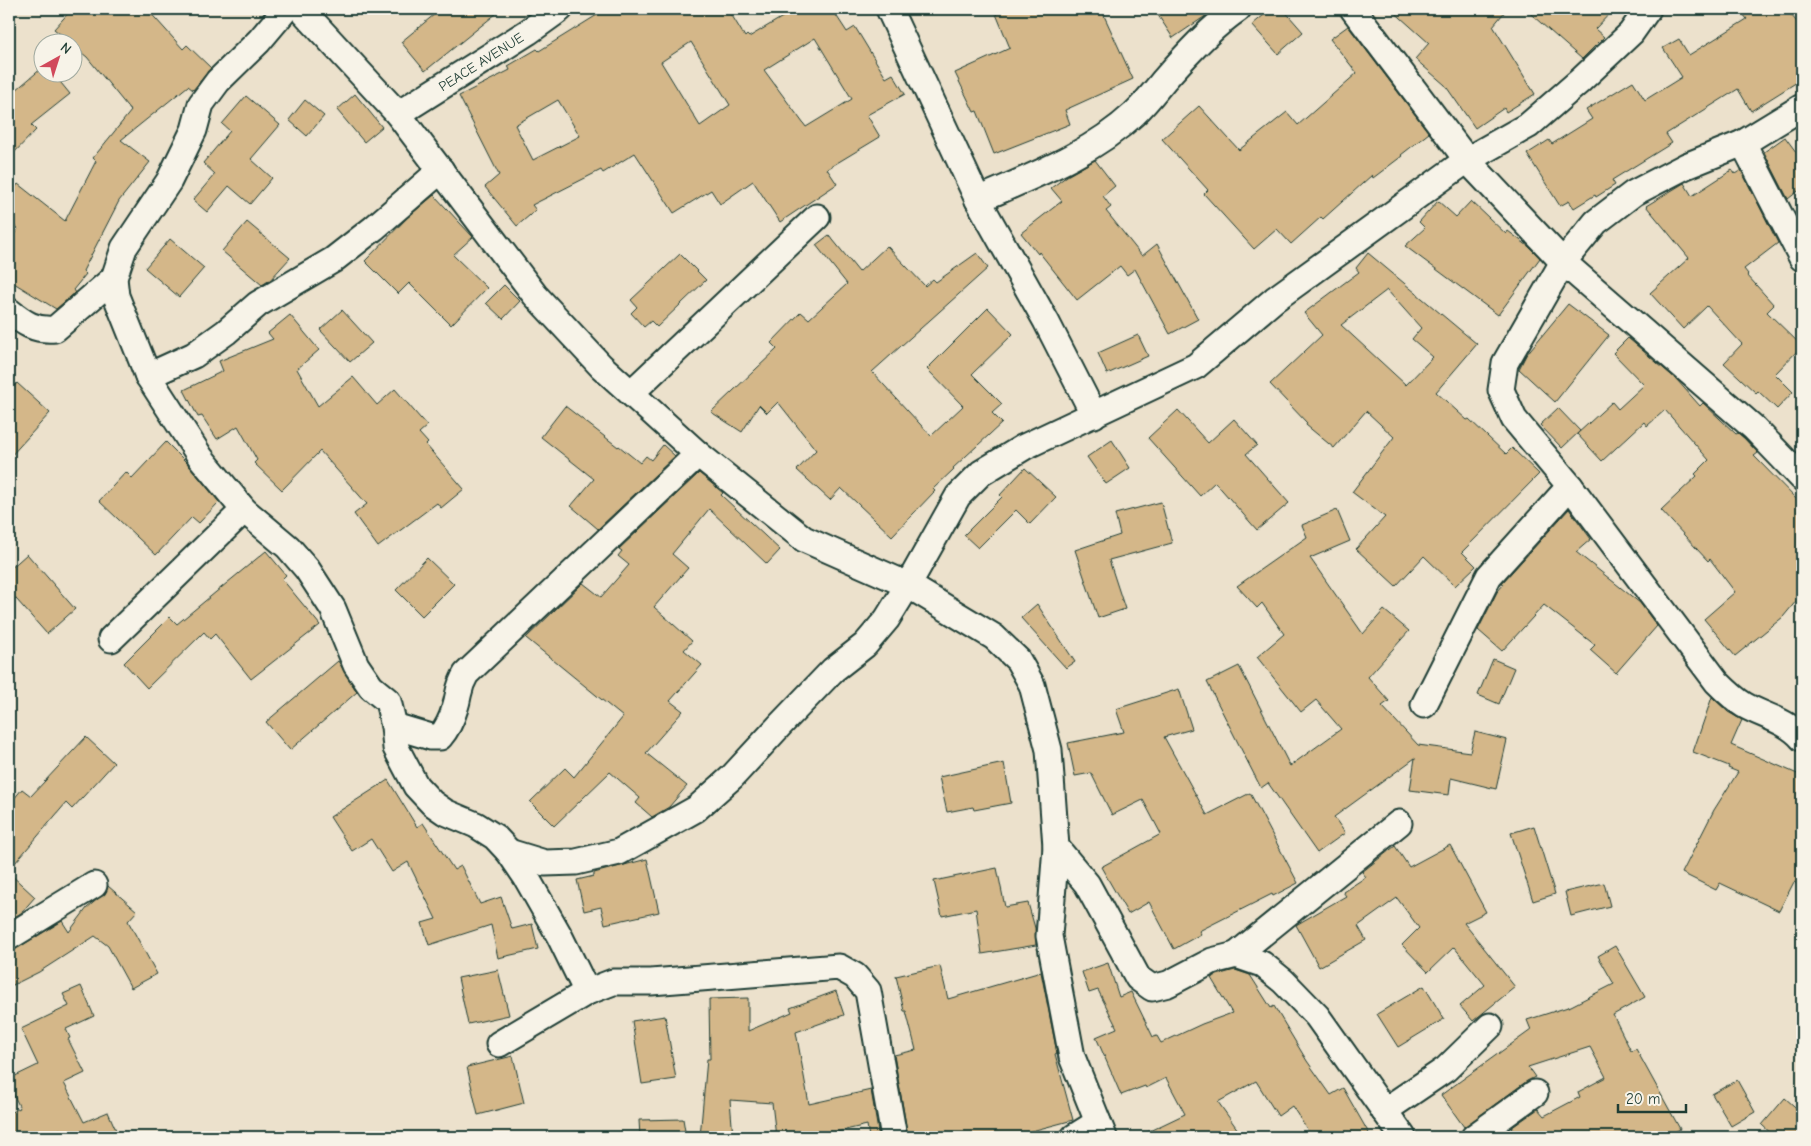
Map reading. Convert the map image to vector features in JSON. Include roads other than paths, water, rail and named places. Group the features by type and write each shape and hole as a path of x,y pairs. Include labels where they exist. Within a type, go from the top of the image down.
{"street":[{"path":"286,9 260,41 218,81 201,104 194,130 169,180 124,248 114,278 116,296 148,376 200,458 244,510 288,546 308,569 333,609 356,665 371,687 388,701 394,726 396,748 416,786 432,803 489,833 509,852 526,877 559,935 587,992"},
{"path":"301,9 398,114 535,294 601,366 698,454 804,539 908,585 994,637 1018,660 1032,685 1049,750 1056,847 1049,936 1072,1057 1101,1130 1074,1137"},
{"name":"PEACE AVENUE","path":"398,114 528,32 560,9"},
{"path":"888,9 978,200 1046,321 1094,415"},
{"path":"978,200 1078,154 1102,140 1135,114 1176,67 1227,16 1238,9"},
{"path":"1353,9 1468,160 1563,262 1754,428 1802,478"},
{"path":"509,852 545,863 576,862 619,852 696,809 732,777 833,670 865,645 886,619 908,585 958,496 981,473 1024,447 1196,366 1275,298 1468,160 1530,125 1631,33 1648,9"},
{"path":"1802,108 1743,143 1686,166 1634,193 1596,222 1563,262 1505,363 1501,390 1514,419 1570,486 1717,682 1729,695 1744,705 1772,716 1802,738"},
{"path":"1743,143 1802,258"},
{"path":"148,376 194,355 226,332 258,304 333,260 374,228 441,170"},
{"path":"631,393 817,218"},
{"path":"9,311 23,322 43,330 55,329 114,278"},
{"path":"394,726 431,737 440,737 446,730 455,708 459,686 466,674 698,454"},
{"path":"1424,705 1489,576 1570,486"},
{"path":"111,639 244,510"},
{"path":"1056,847 1088,884 1138,978 1152,988 1168,984 1212,961 1236,955 1399,823"},
{"path":"9,937 94,885"},
{"path":"1236,955 1262,964 1283,981 1310,1009 1403,1137"},
{"path":"499,1044 587,992 613,982 651,982 839,967 855,976 868,991 894,1137"},
{"path":"1384,1111 1446,1069 1490,1026"},
{"path":"1474,1137 1535,1093"}]}
